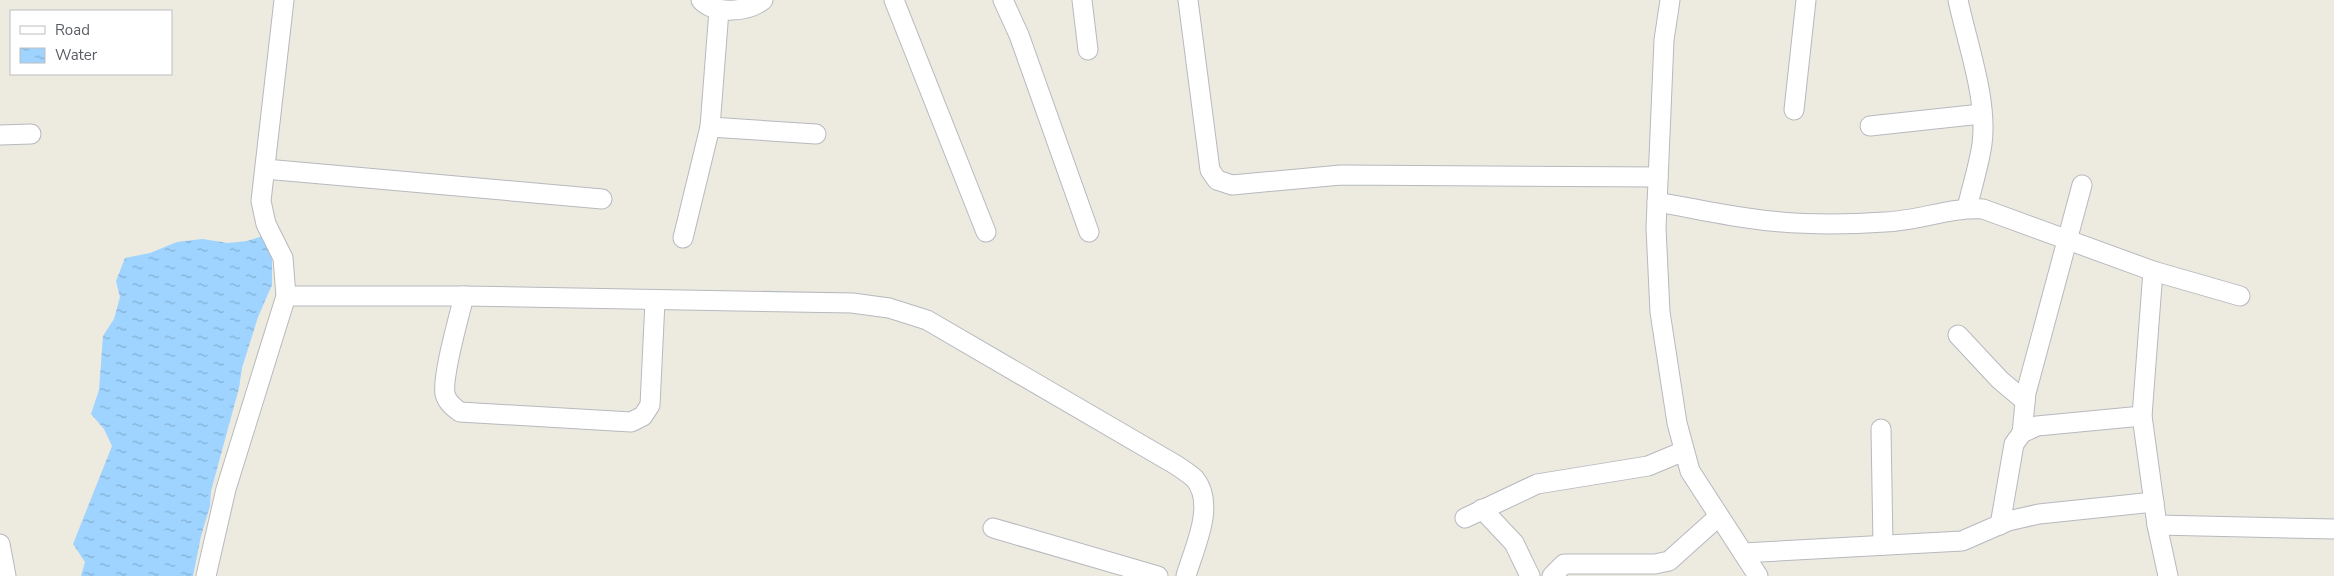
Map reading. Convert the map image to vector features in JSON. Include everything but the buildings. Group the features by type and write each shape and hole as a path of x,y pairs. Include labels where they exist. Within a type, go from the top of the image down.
{"street":[{"path":"206,576 226,490 286,296 283,258 262,213 265,169 284,0"},
{"path":"701,0 706,6 719,10 755,6 763,0"},
{"path":"894,0 986,232"},
{"path":"1003,0 1019,35 1089,232"},
{"path":"1082,0 1088,50"},
{"path":"1188,0 1210,170 1217,180 1232,185 1341,175 1658,177"},
{"path":"1670,0 1664,40 1656,228 1660,312 1677,424 1690,470 1718,517 1758,576"},
{"path":"1794,110 1806,0"},
{"path":"1958,0 1979,92 1981,114 1982,143 1967,208"},
{"path":"683,238 710,126 719,10"},
{"path":"1870,126 1981,114"},
{"path":"710,126 816,134"},
{"path":"0,135 31,134"},
{"path":"265,169 602,199"},
{"path":"2022,433 2025,401 2082,184"},
{"path":"1657,202 1748,218 1807,222 1893,222 1967,208 1983,209 2007,216 2153,271 2240,296"},
{"path":"2153,271 2142,416 2157,524 2168,576"},
{"path":"286,296 464,296 655,301 852,303 890,308 927,320 1176,465 1195,479 1204,494 1204,514 1186,576"},
{"path":"464,296 446,377 445,394 450,405 460,412 631,422 643,416 650,405 655,301"},
{"path":"1958,335 2000,380 2025,401"},
{"path":"2000,525 2014,444 2022,433 2037,426 2142,416"},
{"path":"1881,429 1883,546"},
{"path":"1465,518 1537,484 1554,479 1640,467 1684,451"},
{"path":"1743,553 1962,541 2000,525 2039,514 2154,502"},
{"path":"1482,510 1514,543 1530,576"},
{"path":"1552,576 1564,564 1655,564 1668,562 1718,517"},
{"path":"2157,524 2334,529"},
{"path":"993,528 1158,576"},
{"path":"0,544 6,576"}],"water":[{"path":"263,236 272,259 272,285 258,317 242,368 239,388 211,491 210,506 201,536 193,576 81,576 85,562 73,544 112,446 104,429 91,414 99,390 103,336 114,319 120,297 116,281 125,258 150,253 177,242 202,239 228,243 247,241"}]}
